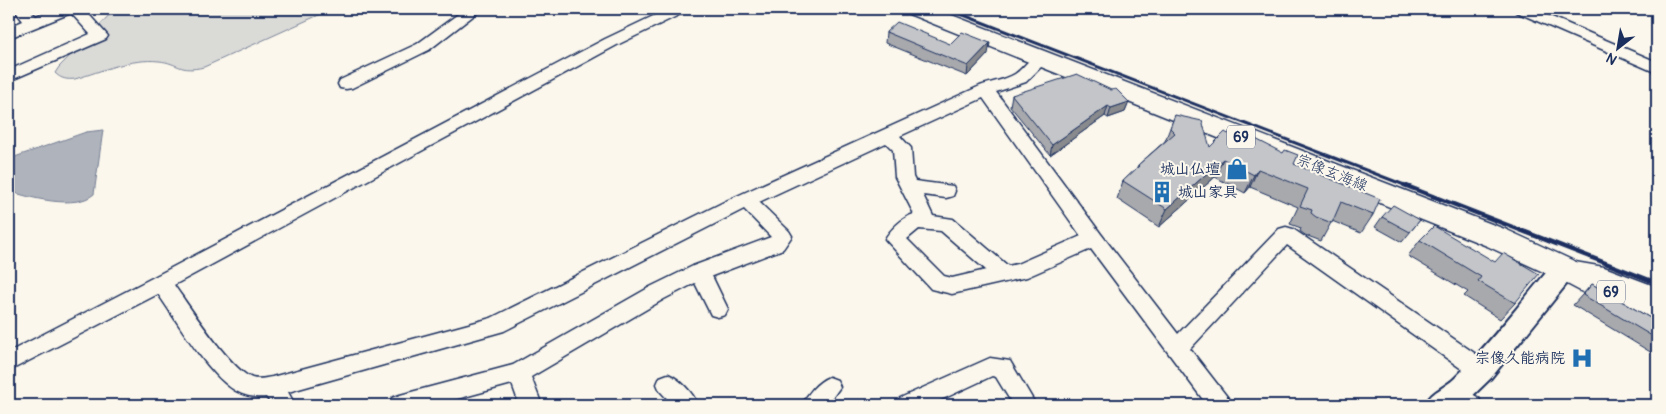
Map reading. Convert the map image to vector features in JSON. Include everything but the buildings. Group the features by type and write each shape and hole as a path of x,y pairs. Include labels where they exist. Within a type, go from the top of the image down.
{"main road":[{"name":"宗像玄海線","path":"917,9 1497,238 1564,269 1657,317"}],"street":[{"path":"21,9 33,23"},
{"path":"9,32 67,9"},
{"path":"9,76 100,36 76,9"},
{"path":"346,84 423,47 474,9"},
{"path":"9,362 161,283 602,46 680,9"},
{"path":"1521,9 1657,68"},
{"path":"161,283 225,369 243,384 278,396 497,325 746,200 986,90 1020,78 1036,66 1042,58"},
{"path":"986,90 1094,239 1220,405"},
{"path":"888,135 902,148 904,177 927,222"},
{"path":"909,187 946,191"},
{"path":"400,405 518,373 656,293 700,272 776,244 782,236 746,200"},
{"path":"1005,274 946,224 915,222 895,239 938,283 952,286 1020,271 1094,239"},
{"path":"1177,349 1286,234 1481,370"},
{"path":"1455,402 1564,269 1604,275 1657,296"},
{"path":"700,272 718,309"},
{"path":"908,405 990,367 1002,368 1025,405"},
{"path":"518,373 529,400 525,405"},
{"path":"668,384 687,405"},
{"path":"813,405 829,386"}],"shaded area":[{"path":"115,9 332,9 196,69 184,68 159,61 138,61 75,79 64,79 55,73"},
{"path":"103,130 94,194 86,199 65,202 29,197 9,191 9,159 86,132"}],"railway":[{"path":"948,9 1407,186"},
{"path":"1404,185 1657,283"}],"place":[{"name":"城山仏壇","path":"1237,169"},
{"name":"城山家具","path":"1162,192"},
{"name":"宗像久能病院","path":"1582,358"}]}
